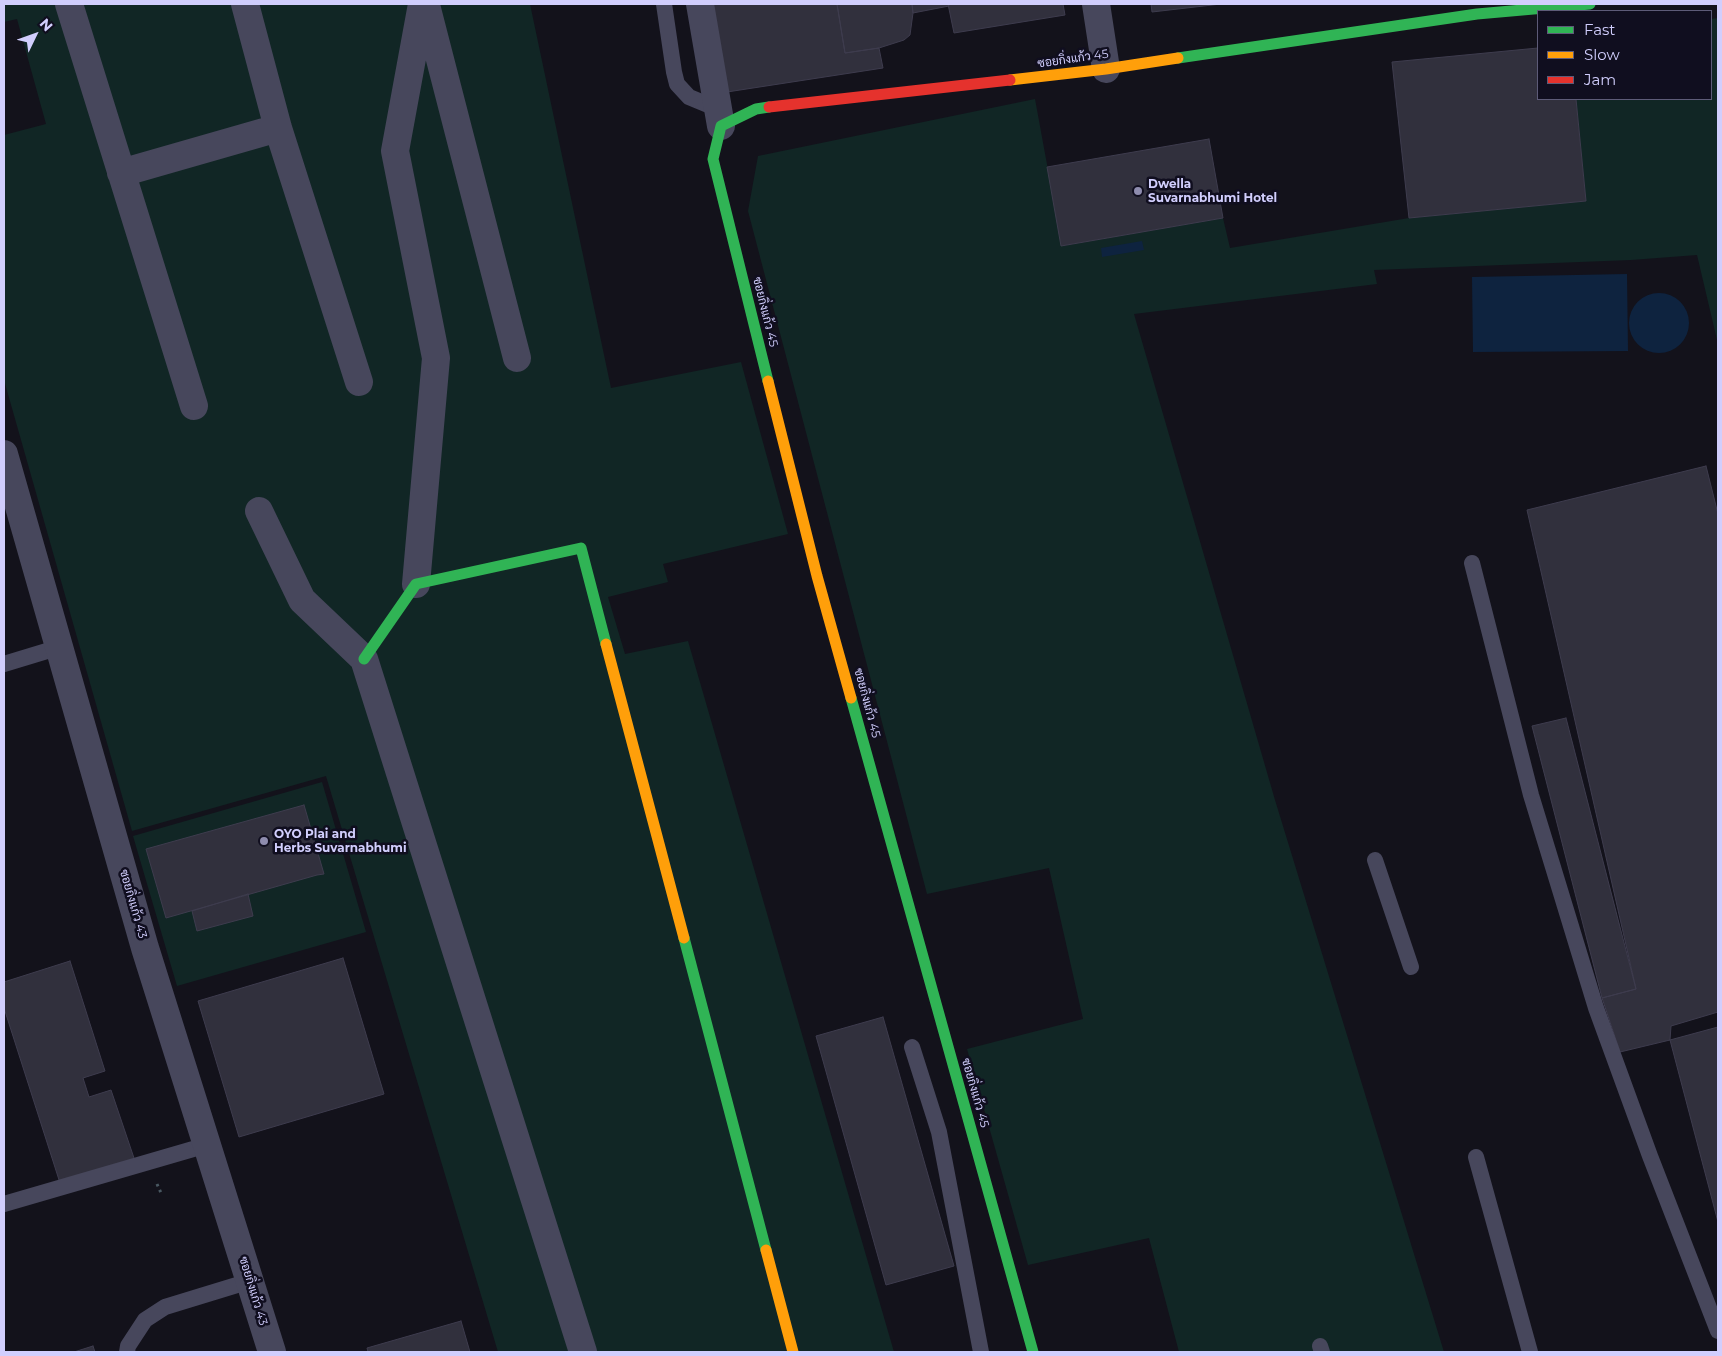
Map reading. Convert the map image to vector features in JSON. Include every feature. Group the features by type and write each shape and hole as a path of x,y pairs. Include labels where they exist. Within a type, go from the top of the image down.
{"street":[{"path":"68,4 194,406"},
{"path":"245,4 278,128 359,382"},
{"path":"424,4 517,358"},
{"path":"364,659 416,584 436,358 395,151 424,4"},
{"path":"700,4 719,117"},
{"path":"1096,4 1106,69"},
{"name":"ซอยกิ่งแก้ว 45","path":"1033,1352 818,576 712,159 719,117 756,109 1106,69 1477,9 1590,4"},
{"path":"122,173 278,128"},
{"name":"ซอยกิ่งแก้ว 43","path":"4,454 145,948 272,1352"},
{"path":"259,511 302,600 364,659 583,1352"},
{"path":"416,584 581,548 793,1352"}],"lane":[{"path":"664,4 674,72 678,84 689,97 719,117"},
{"path":"1472,563 1531,795 1596,1008 1650,1156 1718,1331"},
{"path":"4,664 60,647"},
{"path":"1375,860 1411,967"},
{"path":"912,1047 939,1132 981,1352"},
{"path":"939,1132 969,1122"},
{"path":"4,1204 207,1144"},
{"path":"1476,1157 1530,1352"},
{"path":"127,1352 128,1346 145,1320 165,1307 250,1281"}],"green space":[{"path":"4,4 530,4 611,388 741,362 788,534 663,564 668,582 608,597 625,654 688,641 894,1352 498,1352 326,776 132,831 4,380 4,135 46,124 17,19 4,22"},
{"path":"1718,18 1718,344 1697,255 1631,260 1374,270 1377,284 1134,314 1275,800 1444,1352 1179,1352 1149,1238 1028,1265 967,1049 1083,1019 1049,868 927,894 748,211 758,156 1035,99 1062,246 1223,218 1230,248 1409,218 1586,201 1576,100 1712,100 1712,19"},
{"path":"322,782 366,932 177,986 133,836"}],"water":[{"path":"1142,241 1144,250 1102,257 1101,248"},
{"path":"1627,274 1628,351 1473,352 1472,277"},
{"path":"1653,293 1665,293 1681,301 1687,311 1689,323 1687,335 1681,345 1665,353 1653,353 1637,345 1629,329 1629,317 1637,301"}],"building":[{"path":"712,4 837,4 845,53 879,48 883,68 727,92"},
{"path":"837,4 912,4 913,13 910,35 904,40 879,48 845,53"},
{"path":"912,4 948,4 949,6 913,13"},
{"path":"948,4 1063,4 1065,15 954,33"},
{"path":"1151,4 1221,4 1152,12"},
{"path":"1537,48 1537,100 1576,100 1586,201 1409,218 1392,62"},
{"path":"1209,139 1223,218 1061,246 1047,167"},
{"path":"1706,466 1718,514 1718,1012 1671,1026 1670,1040 1620,1052 1602,998 1636,989 1527,510"},
{"path":"1566,718 1636,989 1602,998 1532,726"},
{"path":"304,805 324,874 166,918 146,849"},
{"path":"248,894 253,916 197,931 192,911"},
{"path":"343,958 384,1094 239,1137 198,1001"},
{"path":"70,961 105,1071 83,1078 89,1097 111,1090 135,1161 60,1183 4,1008 4,982"},
{"path":"883,1017 954,1266 886,1285 816,1036"},
{"path":"1718,1027 1718,1222 1670,1040"},
{"path":"461,1321 470,1352 368,1352 367,1348"},
{"path":"93,1346 95,1352 74,1352"}],"traffic: fast":[{"path":"1178,58 1477,14 1590,4"},
{"path":"768,381 713,159 721,126 756,109 769,107"},
{"path":"364,659 416,584 581,548 606,644"},
{"path":"851,698 1033,1352"},
{"path":"684,938 766,1250"}],"traffic: slow":[{"path":"1010,80 1106,69 1178,58"},
{"path":"768,381 817,576 851,698"},
{"path":"606,644 684,938"},
{"path":"766,1250 793,1352"}],"traffic: jam":[{"path":"769,107 1010,80"}],"place":[{"name":"Dwella Suvarnabhumi Hotel","path":"1138,191"},
{"name":"OYO Plai and Herbs Suvarnabhumi","path":"264,841"}]}
